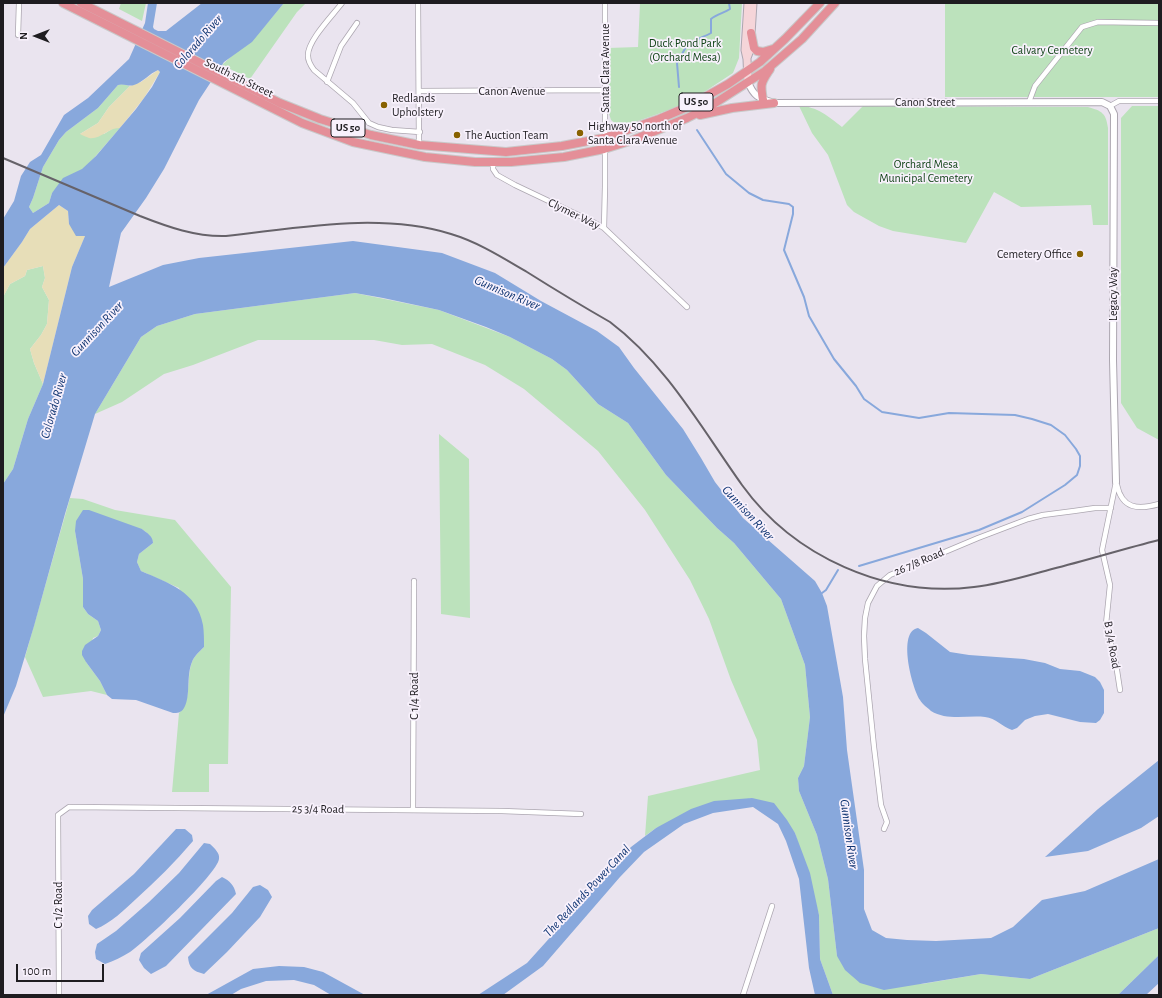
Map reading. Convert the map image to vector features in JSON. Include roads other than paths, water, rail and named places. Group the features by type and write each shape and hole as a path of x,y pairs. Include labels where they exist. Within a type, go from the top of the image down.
{"highway":[{"name":"South 5th Street","path":"63,3 278,106"},
{"name":"South 5th Street","path":"81,3 242,89"},
{"name":"US 50","path":"278,106 357,131 419,145 506,152 562,146 604,138 659,119 687,107 760,62 820,3"},
{"name":"US 50","path":"278,106 302,123 354,142 425,157 475,162 511,162 564,157 604,149 633,140 687,118 709,107 765,71 776,62 802,39 834,4"},
{"path":"751,32 754,48 757,51 763,52 775,48"},
{"path":"763,100 761,86 763,80 776,62"},
{"path":"687,118 732,108 774,103"},
{"path":"302,123 318,125 352,136 404,149 419,145"},
{"path":"511,162 516,159 594,147 604,138"},
{"path":"425,157 433,153 499,157 506,152"}],"main road":[{"path":"748,3 745,50 748,82"},
{"path":"747,59 750,50 753,3"}],"street":[{"path":"18,35 19,3"},
{"path":"342,3 314,39 309,49 308,55 314,70 353,103 369,123 392,130 420,132"},
{"path":"418,3 419,145"},
{"name":"Santa Clara Avenue","path":"604,3 604,228"},
{"path":"1029,102 1035,86 1082,27 1098,22 1159,23"},
{"path":"327,82 341,46 357,23"},
{"path":"748,82 754,94 763,100"},
{"name":"Canon Avenue","path":"419,91 605,90"},
{"name":"Canon Street","path":"763,100 774,103 1102,102 1110,106"},
{"path":"1110,106 1119,101 1159,101"},
{"name":"Legacy Way","path":"1110,106 1114,114 1113,360 1116,482"},
{"name":"Clymer Way","path":"493,162 497,175 514,185 604,228 687,306"},
{"path":"1116,482 1119,495 1122,500 1129,505 1141,508 1159,504"},
{"name":"B 3/4 Road","path":"1116,482 1102,550 1110,585 1106,624 1116,664 1120,690"},
{"name":"26 7/8 Road","path":"884,829 886,822 881,805 864,644 865,618 868,603 877,586 895,572 1028,519 1044,515 1095,508 1111,508"},
{"name":"C 1/4 Road","path":"413,810 414,581"},
{"name":"25 3/4 Road","path":"58,815 70,807 502,811 581,814"},
{"name":"C 1/2 Road","path":"58,815 59,995"},
{"path":"743,995 772,906"}],"water":[{"path":"148,3 157,3 153,27 154,29 158,31 166,31 202,3 284,3 252,42 224,62 199,100 164,169 146,198 121,233 109,287 163,265 199,258 353,241 442,253 495,273 541,301 597,331 619,347 683,429 715,482 743,518 815,581 822,593 827,606 843,697 847,750 864,870 864,909 872,930 886,938 907,940 936,941 991,938 1013,927 1042,900 1085,891 1159,859 1159,928 1030,979 981,974 884,990 860,983 845,970 837,956 828,879 817,835 799,791 798,778 804,766 810,717 805,665 781,599 734,543 717,528 666,475 628,423 598,404 567,370 552,359 510,337 486,327 439,310 383,298 355,293 195,314 157,326 141,337 95,414 16,686 3,717 3,484 13,469 28,419 43,384 72,267 85,236 76,236 69,224 68,211 59,205 30,229 3,268 3,219 14,201 21,176 30,162 41,155 64,115 88,98 129,59 145,23","holes":["158,70 160,72 152,87 136,109 96,156 82,169 63,178 52,193 49,203 33,213 29,207 43,167 59,140 66,132 98,108 118,85 134,85"]},
{"path":"83,510 89,510 142,529 148,533 152,538 153,543 139,554 137,562 141,571 171,584 180,590 195,604 200,613 204,633 204,647 192,662 189,673 186,703 183,710 180,712 173,713 136,700 112,699 107,695 100,681 82,655 85,645 98,636 101,630 98,621 88,614 83,607 83,579 75,531 76,521"},
{"path":"918,628 950,652 1024,659 1045,663 1060,669 1080,671 1095,677 1100,682 1104,690 1104,713 1100,720 1096,723 1080,722 1048,714 1035,716 1025,720 1017,728 1012,730 989,718 951,717 937,714 931,711 921,701 913,684 910,673 907,649 908,639 912,631"},
{"path":"1159,760 1159,816 1141,828 1088,851 1045,857 1098,809"},
{"path":"752,798 774,803 795,833 810,873 819,915 820,959 833,995 815,995 809,968 799,879 786,841 778,824 753,807 713,813 684,824 644,852 620,877 543,966 503,995 478,995 527,963 602,876 631,847 656,828 691,809 714,801"},
{"path":"176,829 185,829 192,835 193,841 151,885 112,920 96,929 89,924 88,916 92,910 134,874"},
{"path":"204,843 210,844 215,849 219,855 219,859 215,867 194,892 164,922 130,952 105,964 96,959 95,952 97,944 116,931 149,902 179,873"},
{"path":"222,877 231,884 236,894 166,966 151,974 144,968 139,960 141,953"},
{"path":"260,885 268,890 272,897 260,917 204,974 194,970 189,964 188,957 232,913 253,887"},
{"path":"1159,955 1159,983 1146,995 1118,995"},
{"path":"279,966 304,967 323,972 365,995 331,995 314,985 294,980 266,981 241,989 231,995 206,995 253,969"}],"waterway":[{"path":"679,87 677,63 685,49 692,42 711,33 711,19 730,9 729,3"},
{"path":"697,130 726,174 749,193 763,200 789,204 793,207 793,214 784,250 804,297 809,316 834,359 856,386 864,399 882,412 919,418 949,413 1015,415 1032,419 1051,425 1065,435 1080,456 1080,466 1077,475 1065,485 1022,512 979,530 859,566"},
{"path":"822,593 826,590 838,570"}],"railway":[{"path":"3,158 140,216 193,233 226,236 339,224 396,224 424,227 461,237 481,246 509,261 610,322 649,357 666,377 742,485 763,511 788,533 815,552 844,567 876,579 908,586 941,589 984,586 1013,580 1159,540"}],"place":[{"name":"Redlands Upholstery","path":"384,105"},
{"name":"Highway 50 north of Santa Clara Avenue","path":"580,133"},
{"name":"The Auction Team","path":"457,135"},
{"name":"Cemetery Office","path":"1080,254"}],"water label":[{"name":"Colorado River","path":"198,42"},
{"name":"Gunnison River","path":"507,293"},
{"name":"Gunnison River","path":"97,329"},
{"name":"Colorado River","path":"54,406"},
{"name":"Gunnison River","path":"748,513"},
{"name":"Gunnison River","path":"849,834"},
{"name":"The Redlands Power Canal","path":"587,891"}],"park label":[{"name":"Duck Pond Park (Orchard Mesa)","path":"685,50"},
{"name":"Calvary Cemetery","path":"1052,50"},
{"name":"Orchard Mesa Municipal Cemetery","path":"926,171"}]}
